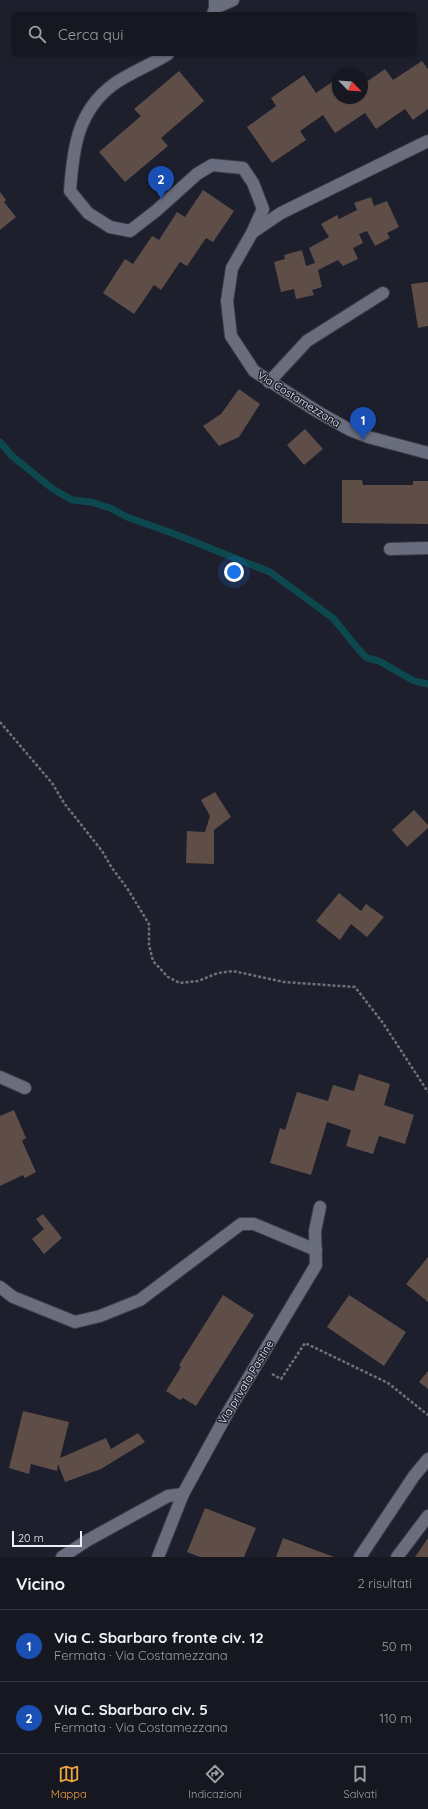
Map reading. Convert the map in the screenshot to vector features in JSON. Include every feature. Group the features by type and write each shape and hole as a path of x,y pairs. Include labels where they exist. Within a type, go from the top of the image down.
{"street":[{"path":"214,7 233,0"},
{"name":"Via Costamezzana","path":"165,56 114,84 92,105 79,130 72,159 70,191 88,213 110,227 130,231 157,210 197,174 212,165 243,168 254,183 263,209 252,233 232,268 227,301 231,336 254,371 269,382 350,430 368,437 428,453"},
{"path":"252,233 281,213 428,141"},
{"path":"269,382 307,341 383,293"},
{"path":"390,549 428,548"},
{"path":"0,1077 24,1088"},
{"name":"Via privata Pastine","path":"158,1557 183,1494 228,1412 316,1265 315,1231 320,1206"},
{"path":"0,1286 13,1297 75,1322 100,1316 140,1300 241,1224 254,1224 316,1250"},
{"path":"360,1557 414,1476 428,1459"},
{"path":"62,1557 88,1540 168,1496 183,1494"},
{"path":"397,1557 428,1516"}],"path":[{"path":"0,722 52,783 64,803 102,851 112,868 127,888 149,924 149,945 153,961 168,977 180,983 198,981 218,973 233,971 284,982 355,987 383,1023 428,1092"},
{"path":"256,1366 281,1379 305,1343 388,1384 428,1415"}],"building":[{"path":"422,61 428,69 428,109 413,120 405,109 376,129 365,113 335,133 323,115 300,131 306,140 272,163 247,127 276,106 271,98 304,75 316,93 332,82 332,104 368,104 368,81 385,69 393,80"},
{"path":"179,71 204,101 161,138 168,146 125,182 99,152 141,116 134,109"},
{"path":"203,190 234,211 213,242 206,238 187,266 180,262 161,290 154,285 134,314 103,293 125,259 133,264 152,236 159,240 177,212 185,217"},
{"path":"0,192 6,200 4,202 16,217 0,230"},
{"path":"371,197 374,206 387,201 399,227 387,233 390,238 375,246 367,231 359,234 363,243 353,248 358,259 343,266 338,260 318,270 322,287 312,290 314,295 296,299 294,289 281,292 274,262 285,259 284,255 302,250 306,266 315,263 309,248 329,237 321,224 337,215 339,219 357,210 354,203"},
{"path":"428,282 428,326 418,328 411,284"},
{"path":"239,389 260,404 239,437 219,446 203,426 221,414"},
{"path":"305,429 323,449 304,465 287,445"},
{"path":"342,480 362,480 363,485 413,485 413,481 428,481 428,524 342,523"},
{"path":"215,792 231,817 214,830 214,864 186,863 187,831 205,832 210,816 201,800"},
{"path":"414,810 428,825 428,828 407,847 392,830"},
{"path":"339,893 361,911 366,904 384,917 367,937 351,924 340,940 316,921"},
{"path":"359,1074 390,1084 384,1105 414,1115 405,1144 379,1136 373,1154 346,1146 351,1130 327,1122 311,1175 270,1163 280,1128 285,1130 297,1092 328,1101 333,1085 354,1091"},
{"path":"14,1110 26,1138 22,1141 36,1172 25,1178 23,1175 0,1186 0,1116"},
{"path":"43,1214 62,1238 44,1254 32,1239 44,1229 36,1219"},
{"path":"428,1257 428,1302 406,1284"},
{"path":"223,1295 254,1315 196,1406 183,1398 180,1400 166,1391 181,1367 179,1365"},
{"path":"349,1295 406,1332 384,1366 327,1327"},
{"path":"428,1371 428,1389 419,1382"},
{"path":"23,1411 69,1422 60,1458 106,1438 111,1449 138,1433 145,1442 101,1469 65,1482 58,1464 57,1471 31,1464 29,1474 9,1468"},
{"path":"205,1508 256,1528 244,1557 200,1557 187,1552"},
{"path":"283,1538 334,1557 276,1557"},
{"path":"428,1538 428,1557 415,1557"}],"waterway":[{"path":"0,442 12,456 53,489 72,500 91,502 110,508 127,517 172,533 270,572 333,618 367,658 379,661 414,681 428,684"}],"place":[{"name":"Via C. Sbarbaro civ. 5","path":"161,199"},
{"name":"Via C. Sbarbaro fronte civ. 12","path":"363,440"}]}
